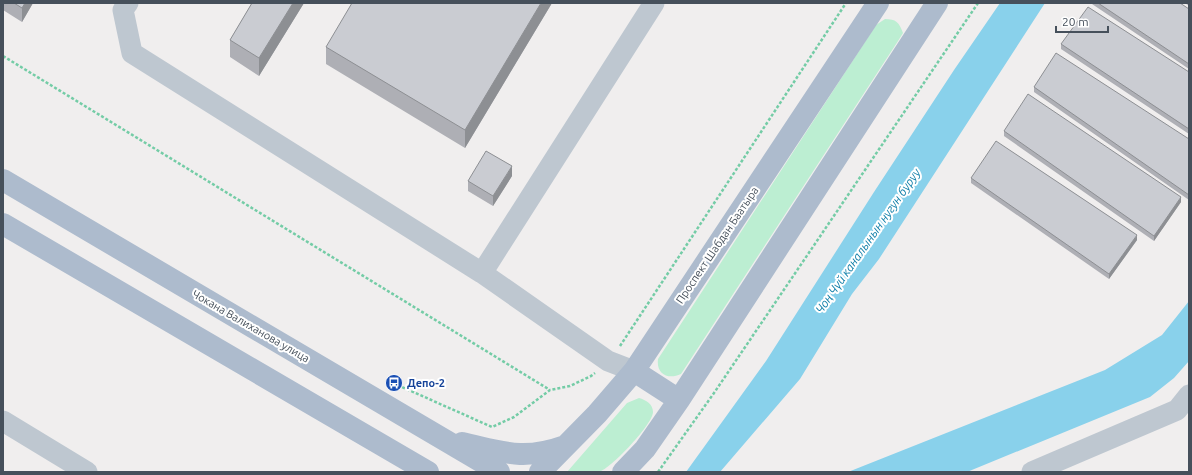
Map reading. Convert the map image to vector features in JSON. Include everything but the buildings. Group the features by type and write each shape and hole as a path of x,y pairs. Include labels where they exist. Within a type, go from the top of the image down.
{"main road":[{"name":"Проспект Шабдан Баатыра","path":"540,472 597,414 634,371 878,3"},
{"path":"623,472 645,449 679,400 933,4"},
{"name":"Чокана Валиханова улица","path":"3,180 499,472"},
{"path":"3,224 426,471"},
{"path":"634,371 679,400"},
{"path":"443,438 518,455 548,452 568,445"},
{"path":"556,472 558,464 568,445"}],"street":[{"path":"128,3 123,10 132,53 482,273 608,361 634,371"},
{"path":"482,273 654,3"},
{"path":"1032,472 1177,410 1189,395"},
{"path":"3,421 87,472"}],"path":[{"path":"394,383 492,427 514,417 550,390 570,386 591,376 608,361 629,333 846,3"},
{"path":"658,472 714,393 978,3"},
{"path":"3,56 550,390"}],"green space":[{"path":"885,19 897,22 903,33 681,374 676,376 667,376 659,369 658,359 876,25"},
{"path":"639,398 649,403 653,409 653,412 646,426 622,454 606,468 598,472 567,472 627,403"}],"water":[{"name":"Чоң Чүй каналынын нугун буруу","path":"1000,3 1045,3 879,259 852,294 800,379 720,472 686,472 766,361 874,192"},
{"path":"1189,301 1189,361 1174,378 1150,397 967,472 848,472 1105,370 1162,335"}],"place":[{"name":"Депо-2","path":"394,383"}]}
